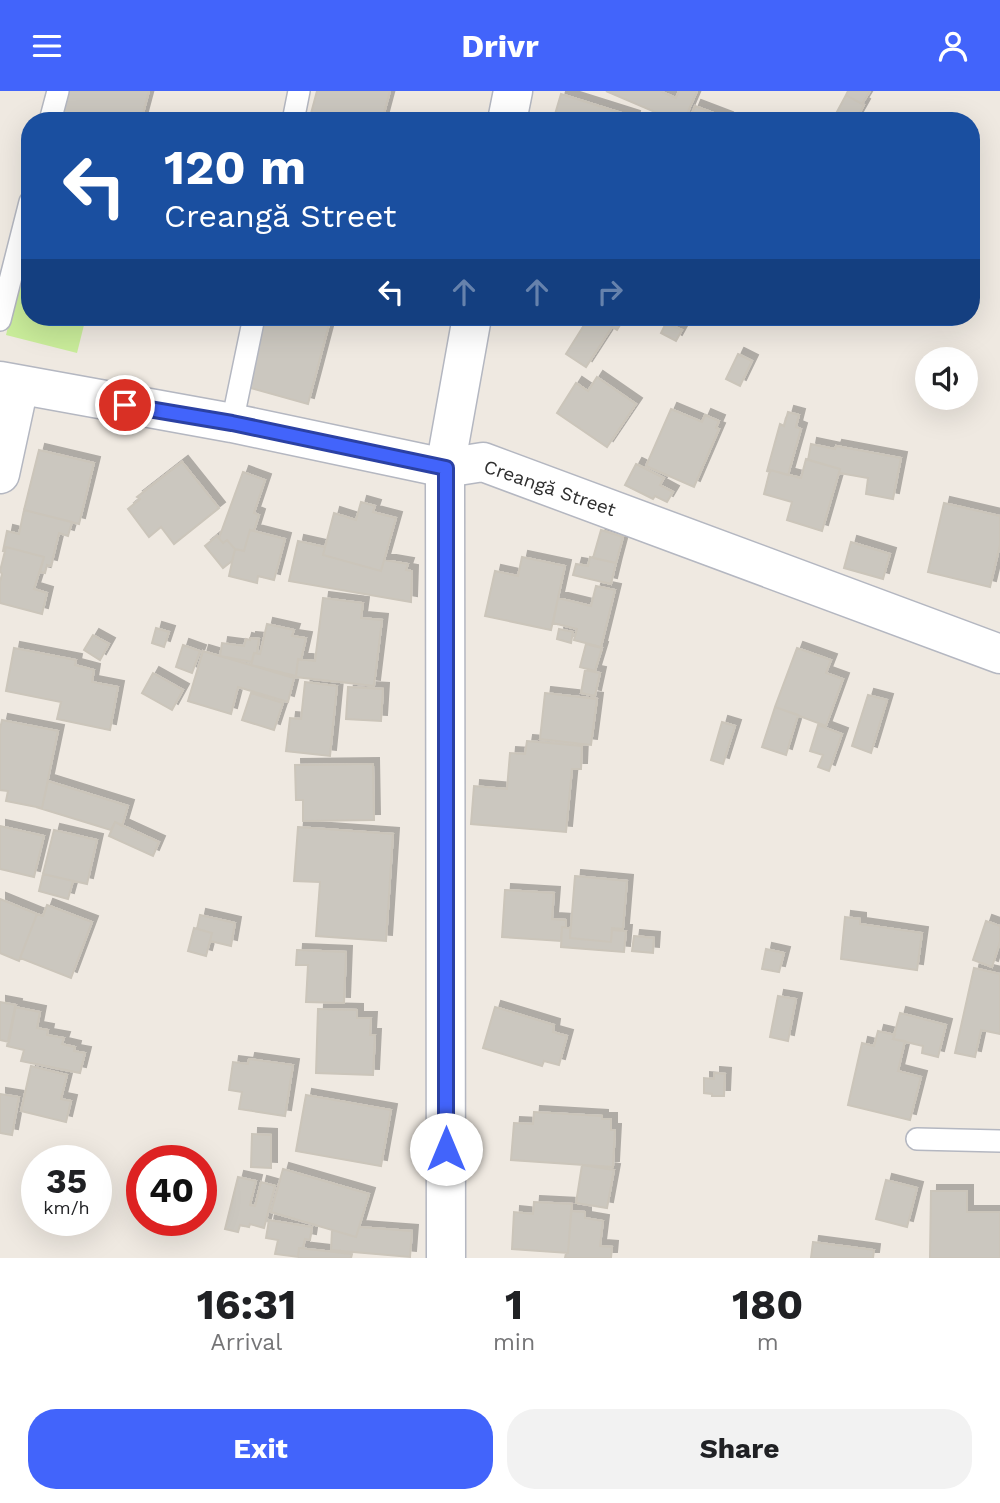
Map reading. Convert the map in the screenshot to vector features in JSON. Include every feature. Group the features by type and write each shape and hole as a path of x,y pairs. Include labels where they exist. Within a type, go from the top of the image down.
{"street":[{"path":"510,112 513,91"},
{"path":"446,1258 446,468 470,326"},
{"path":"0,474 9,384"},
{"name":"Creangă Street","path":"9,384 232,423 446,468 483,462 1000,654"}],"lane":[{"path":"52,112 58,91"},
{"path":"295,112 299,91"},
{"path":"0,320 21,237"},
{"path":"232,423 252,326"},
{"path":"916,1139 1000,1141"}],"green space":[{"path":"21,274 21,326 84,326 77,353 6,335"}],"building":[{"path":"66,91 149,91 143,112 60,112"},
{"path":"317,91 390,91 384,112 311,112"},
{"path":"606,91 660,91 676,98 679,91 697,91 688,112 655,112"},
{"path":"848,91 870,91 862,104 846,95"},
{"path":"561,94 618,112 556,112"},
{"path":"846,95 864,105 860,112 837,112"},
{"path":"695,106 711,112 693,112"},
{"path":"256,326 329,326 308,404 240,385"},
{"path":"584,326 619,326 617,330 612,327 586,367 566,354"},
{"path":"664,326 682,330 676,341 661,333"},
{"path":"738,354 752,361 740,386 726,379"},
{"path":"597,377 636,404 607,447 557,413 576,383 588,391"},
{"path":"671,409 702,422 705,415 719,421 716,428 719,429 694,487 646,466"},
{"path":"788,412 799,415 796,427 801,429 788,475 767,471 780,424 784,426"},
{"path":"811,444 901,458 893,499 866,494 868,478 839,473 840,469 808,460"},
{"path":"39,450 94,463 79,524 24,510"},
{"path":"806,459 840,469 822,531 787,520 792,502 764,494 770,470 801,478"},
{"path":"182,462 219,508 174,544 161,527 149,537 128,509 140,499 137,497"},
{"path":"636,464 664,478 660,485 673,492 667,502 655,496 653,499 625,485"},
{"path":"243,472 265,480 254,513 259,515 254,531 250,530 244,551 235,549 227,540 223,543 219,538"},
{"path":"361,502 375,506 373,512 396,518 381,571 323,555 334,513 356,520"},
{"path":"944,503 1000,516 1000,545 990,587 928,572"},
{"path":"24,510 72,522 68,536 59,533 51,566 47,565 45,573 40,572 44,557 6,547 3,551 7,531 19,534"},
{"path":"250,530 285,539 274,580 258,576 257,583 229,576 235,549 244,551"},
{"path":"601,530 623,537 616,563 593,558"},
{"path":"217,536 223,543 227,540 235,549 232,561 223,568 205,546"},
{"path":"298,541 325,547 323,555 381,571 384,560 408,564 406,570 412,571 411,602 289,581"},
{"path":"851,542 890,554 883,579 844,568"},
{"path":"6,547 44,557 34,589 47,593 42,614 0,603 0,571"},
{"path":"522,557 565,566 551,630 485,616 495,571 518,576"},
{"path":"590,557 616,563 611,584 573,575 576,564 588,566"},
{"path":"596,586 615,590 601,647 574,640 577,629 553,623 558,598 591,606"},
{"path":"323,598 363,603 361,618 382,620 374,686 296,677 298,659 315,661"},
{"path":"267,624 294,630 292,636 306,638 301,660 298,659 296,676 251,665 254,653 260,654"},
{"path":"156,628 169,632 164,647 152,643"},
{"path":"559,629 573,632 571,643 557,639"},
{"path":"93,635 109,644 100,660 84,650"},
{"path":"246,639 259,639 257,653 254,653 252,662 220,656 222,643 244,646"},
{"path":"586,644 602,648 595,671 580,667"},
{"path":"183,645 200,651 192,673 176,667"},
{"path":"14,648 76,660 75,665 94,670 92,682 118,687 110,730 57,719 61,702 6,691"},
{"path":"797,648 831,660 826,673 843,679 826,726 775,707"},
{"path":"203,651 294,678 288,702 238,687 231,714 188,701"},
{"path":"585,670 600,673 595,696 581,693"},
{"path":"153,673 183,690 172,710 142,693"},
{"path":"305,682 337,686 330,756 286,751 290,718 301,719"},
{"path":"348,687 383,689 381,721 346,719"},
{"path":"251,693 283,703 274,730 242,720"},
{"path":"545,693 597,699 591,745 540,739"},
{"path":"868,695 887,700 871,753 852,746"},
{"path":"775,707 798,715 786,755 762,747"},
{"path":"2,720 58,731 42,808 6,801 8,791 0,790"},
{"path":"722,722 735,726 723,764 711,760"},
{"path":"818,725 842,734 829,771 818,767 823,755 810,751"},
{"path":"527,741 582,746 581,769 572,769 566,832 471,824 474,786 507,789 510,753 525,754"},
{"path":"373,764 374,820 303,821 303,800 296,800 295,765"},
{"path":"48,781 128,806 122,826 115,822 111,830 36,807 42,808"},
{"path":"115,822 159,842 153,856 109,836"},
{"path":"0,826 44,836 34,877 0,869"},
{"path":"298,827 393,834 386,941 316,936 320,882 294,881"},
{"path":"54,830 97,840 87,884 43,874"},
{"path":"43,874 73,881 68,899 39,891"},
{"path":"575,876 627,881 623,929 612,928 611,942 570,938"},
{"path":"505,890 554,893 552,919 566,920 566,927 562,927 561,941 502,937"},
{"path":"0,899 37,914 19,961 0,953"},
{"path":"47,905 92,922 71,978 20,958 37,914 43,916"},
{"path":"200,915 235,923 231,946 210,941 212,933 197,929"},
{"path":"845,917 860,919 860,924 922,933 917,970 841,959"},
{"path":"986,921 1000,926 1000,942 992,967 973,960"},
{"path":"562,927 570,928 570,938 611,942 612,930 626,931 624,952 561,947"},
{"path":"194,928 212,933 206,956 188,951"},
{"path":"634,936 654,938 653,953 632,951"},
{"path":"766,949 784,953 779,972 762,969"},
{"path":"297,950 346,952 344,1003 306,1002 308,965 296,965"},
{"path":"974,968 1000,974 1000,1034 981,1030 975,1057 955,1053"},
{"path":"778,996 796,999 788,1041 770,1037"},
{"path":"0,1002 16,1005 9,1042 0,1040"},
{"path":"15,1007 40,1012 37,1028 48,1030 47,1035 64,1038 62,1044 75,1047 74,1051 85,1053 80,1073 21,1061 24,1050 7,1046"},
{"path":"495,1007 554,1025 553,1032 567,1036 559,1065 544,1061 542,1066 483,1048"},
{"path":"318,1009 357,1010 357,1018 371,1018 370,1035 375,1035 373,1075 316,1073"},
{"path":"900,1013 946,1025 938,1057 922,1053 923,1046 893,1039"},
{"path":"878,1031 895,1035 893,1039 905,1041 898,1071 921,1077 910,1120 848,1105 862,1043 874,1046"},
{"path":"249,1059 293,1065 285,1116 239,1109 242,1092 229,1090 233,1062 248,1064"},
{"path":"31,1066 67,1075 61,1099 71,1101 66,1122 21,1111"},
{"path":"714,1073 725,1074 724,1096 704,1093 704,1078 714,1079"},
{"path":"0,1094 19,1097 12,1135 0,1133"},
{"path":"306,1095 391,1110 381,1166 296,1151"},
{"path":"534,1112 602,1116 602,1119 611,1119 611,1130 615,1130 613,1167 511,1160 514,1123 533,1124"},
{"path":"252,1134 271,1135 271,1168 251,1167"},
{"path":"582,1165 614,1170 607,1208 576,1203"},
{"path":"283,1169 369,1194 356,1237 271,1212"},
{"path":"238,1177 256,1181 250,1205 255,1206 261,1182 275,1186 264,1228 250,1224 249,1227 240,1225 238,1232 225,1229"},
{"path":"886,1180 917,1188 907,1227 876,1219"},
{"path":"931,1191 967,1191 967,1212 1000,1212 1000,1258 930,1258"},
{"path":"534,1202 572,1204 568,1253 512,1249 514,1212 533,1214"},
{"path":"571,1211 585,1212 585,1218 603,1221 600,1246 612,1247 611,1258 565,1258 568,1253"},
{"path":"269,1220 312,1227 310,1240 305,1239 303,1248 299,1248 298,1257 275,1254 278,1240 266,1238"},
{"path":"359,1227 412,1231 410,1257 331,1250 332,1230 356,1237"},
{"path":"813,1242 874,1250 873,1258 811,1258"},
{"path":"299,1248 352,1254 351,1258 298,1258"}],"route":[{"path":"125,405 232,423 446,468 446,1149"}]}
